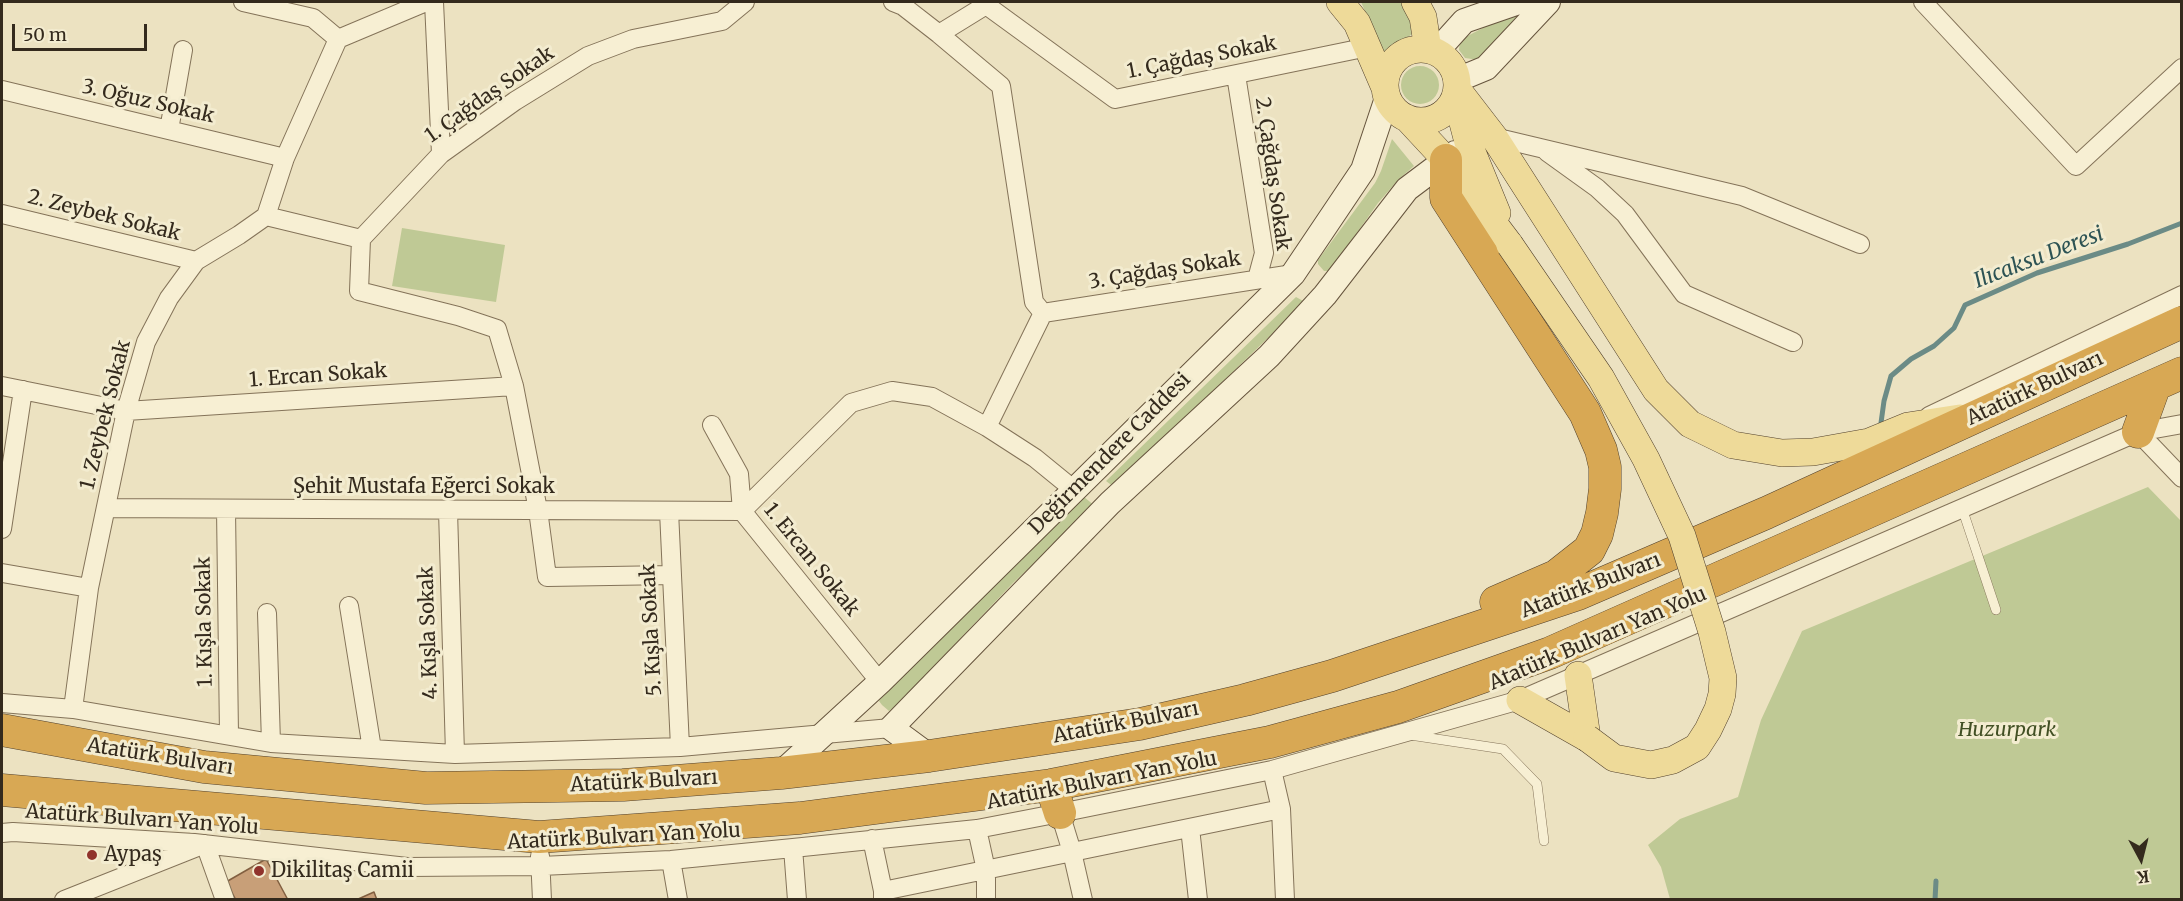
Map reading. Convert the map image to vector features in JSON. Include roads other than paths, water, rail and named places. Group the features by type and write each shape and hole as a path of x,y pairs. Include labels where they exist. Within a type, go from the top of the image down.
{"highway":[{"path":"1425,645 1480,608 1556,576 1576,562 1589,550 1597,534 1605,489 1605,467 1585,413 1446,198 1457,151"},
{"name":"Atatürk Bulvarı","path":"2,730 204,767 426,788 623,786 781,773 928,756 1151,721 1245,700 1332,676 1589,590 1766,513 2181,322"},
{"path":"2138,432 2168,379"},
{"name":"Atatürk Bulvarı","path":"2,790 540,851 800,818 1055,799 1398,707 1550,653 2168,379"}],"main road":[{"path":"1340,2 1357,23 1386,93 1398,113 1457,151 1510,245 1601,378 1646,459 1682,536 1712,632 1723,678 1718,709 1697,747 1673,760 1651,765 1614,758 1587,738 1520,700"},
{"path":"1414,2 1423,17 1432,51"},
{"path":"1386,93 1388,70 1401,55 1418,49 1432,51 1450,63 1457,89 1457,151"},
{"path":"1407,118 1415,121 1433,120 1447,110 1457,89"},
{"path":"1457,89 1494,136 1656,390 1690,424 1733,445 1782,453 1813,452 1869,442 1908,426 1979,415"},
{"path":"1578,675 1587,738"}],"street":[{"path":"243,2 313,18 338,39"},
{"path":"426,2 338,39 285,158 266,216 361,239 359,291 458,316 497,329 514,386 538,510 547,577 672,575"},
{"path":"434,2 441,154"},
{"name":"1. Çağdaş Sokak","path":"361,239 441,154 515,101 588,56 633,39 722,21 745,2"},
{"path":"893,2 903,6 1001,86 1035,302 1043,313 987,428"},
{"path":"1432,51 1464,21 1519,2"},
{"path":"1457,89 1486,68 1548,2"},
{"path":"1923,2 2076,166 2181,68"},
{"name":"1. Çağdaş Sokak","path":"939,34 986,4 1115,99 1368,46"},
{"path":"168,130 183,50"},
{"name":"2. Çağdaş Sokak","path":"1236,75 1264,253 1257,279"},
{"name":"3. Oğuz Sokak","path":"2,90 285,158"},
{"name":"Değirmendere Caddesi","path":"781,773 880,682 1293,274 1363,170 1386,93"},
{"path":"1494,136 1742,196 1860,244"},
{"path":"1540,147 1597,188 1625,214 1684,294 1793,342"},
{"name":"Değirmendere Caddesi","path":"891,728 1110,503 1269,356 1325,295 1407,189 1457,151"},
{"name":"2. Zeybek Sokak","path":"2,214 196,261"},
{"name":"1. Zeybek Sokak","path":"73,709 89,588 126,411 147,342 169,298 196,261 239,236 266,216"},
{"path":"1293,274 1325,295"},
{"name":"3. Çağdaş Sokak","path":"1043,313 1293,274"},
{"path":"1908,426 2181,295"},
{"name":"1. Ercan Sokak","path":"2,386 126,411 514,386"},
{"path":"2,529 23,390"},
{"path":"742,511 851,403 892,391 932,397 1110,503"},
{"name":"Atatürk Bulvarı Yan Yolu","path":"5,831 205,844 407,867 540,851 671,860 977,829 1055,799 1272,770 1520,700 1704,618 2138,432 2181,424"},
{"name":"1. Ercan Sokak","path":"712,425 739,474 742,511 880,682"},
{"path":"2138,432 2181,478"},
{"name":"Şehit Mustafa Eğerci Sokak","path":"106,508 742,511"},
{"name":"1. Kışla Sokak","path":"226,509 229,735"},
{"name":"4. Kışla Sokak","path":"448,510 455,754"},
{"name":"5. Kışla Sokak","path":"669,511 680,747"},
{"path":"2,573 89,588"},
{"path":"349,606 372,749"},
{"path":"267,613 271,743"},
{"path":"2,703 73,709 271,743 455,754 680,747 891,728 928,756"},
{"path":"1272,770 1281,809 1285,900"},
{"path":"1055,799 1072,852 1083,900"},
{"path":"872,839 883,895 986,870 1281,809"},
{"path":"1190,828 1198,900"},
{"path":"977,829 986,870 986,900"},
{"path":"64,900 205,844 225,900"},
{"path":"793,848 797,900"},
{"path":"540,851 542,900"},
{"path":"671,860 678,900"}],"lane":[{"path":"1962,508 1996,610"},
{"path":"1402,734 1503,749 1537,784 1544,841"}],"waterway":[{"name":"Ilıcaksu Deresi","path":"1880,430 1884,401 1891,376 1911,359 1934,346 1954,328 1965,305 2037,273 2128,244 2182,223"},
{"name":"Ilıcaksu Deresi","path":"1935,900 1936,881"}],"place":[{"name":"Aypaş","path":"92,855"},
{"name":"Dikilitaş Camii","path":"259,871"}],"park label":[{"name":"Huzurpark","path":"2007,730"}]}
